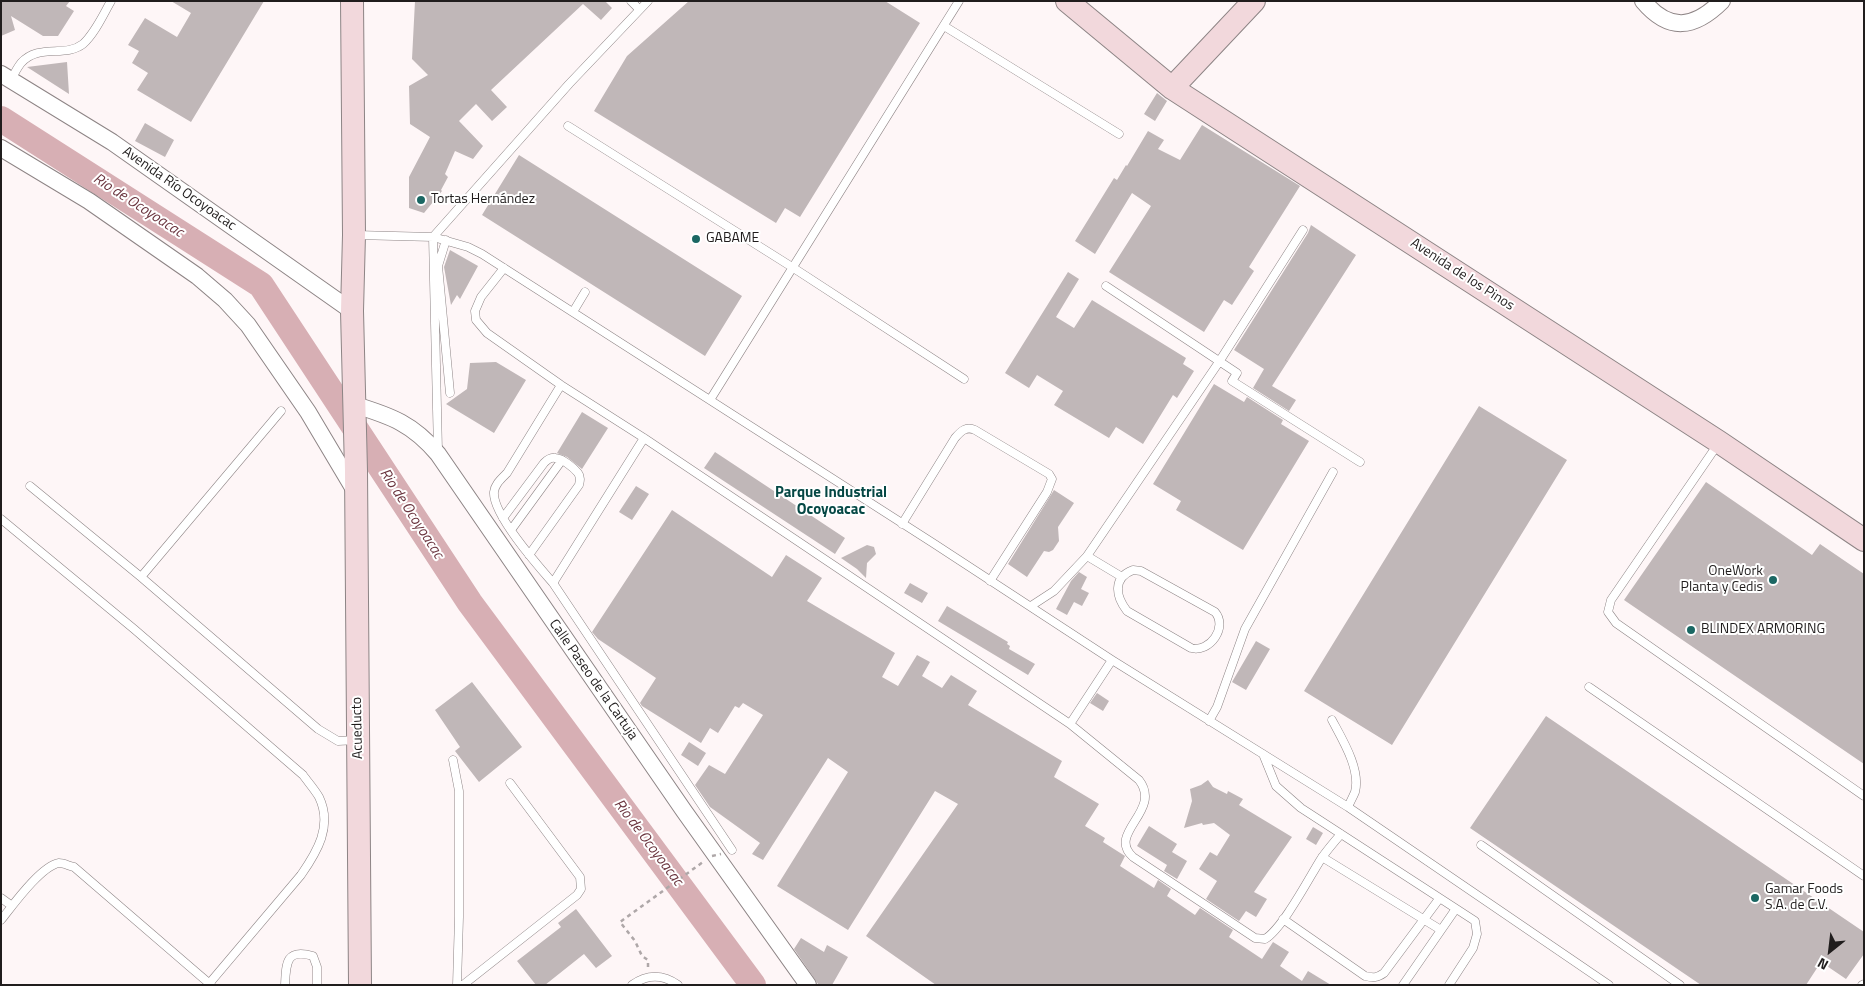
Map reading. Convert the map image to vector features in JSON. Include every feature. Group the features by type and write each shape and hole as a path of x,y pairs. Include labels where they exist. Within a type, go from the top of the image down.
{"street":[{"name":"Acueducto","path":"352,1 354,235 352,311 359,740 360,985"},
{"name":"Avenida de los Pinos","path":"1067,1 1172,88 1719,442 1864,540"},
{"path":"1172,88 1254,1"},
{"path":"1643,1 1654,14 1666,21 1676,23 1692,22 1711,12 1722,1"},
{"name":"Avenida Río Ocoyoacac","path":"6,77 112,142 352,311"},
{"path":"1,148 89,202 197,276 225,300 248,325 355,481"},
{"name":"Calle Paseo de la Cartuja","path":"355,411 388,415 426,439 438,454 684,811 808,985"}],"lane":[{"path":"6,77 29,56 43,51 73,49 83,44 92,33 111,1"},
{"path":"631,1 638,9"},
{"path":"438,454 433,237 562,91 638,9 648,1"},
{"path":"710,400 959,1"},
{"path":"944,26 1119,134"},
{"path":"568,126 792,267 964,379"},
{"path":"1031,606 1054,591 1087,556 1219,362 1303,230"},
{"path":"354,235 433,237 468,247 504,268 1112,660 1348,807 1609,985"},
{"path":"446,240 438,266 450,393"},
{"path":"504,268 481,297 475,311 476,320 487,333 561,385 644,438 1070,724 1139,780 1145,788 1145,804 1126,837 1125,845 1127,852 1255,938 1266,939 1283,919 1322,857 1341,834"},
{"path":"1106,286 1237,373 1232,381 1360,462"},
{"path":"573,312 585,292"},
{"path":"561,385 507,473 496,485 494,495 503,518 529,555 553,584 732,850"},
{"path":"141,577 282,411"},
{"path":"902,524 956,438 966,429 975,430 1049,474 1052,479 1047,492 990,581"},
{"path":"553,584 644,438"},
{"path":"1719,442 1611,600 1608,612 1616,624 1864,796"},
{"path":"503,518 544,462 555,458 562,460 578,472 579,485 529,555"},
{"path":"512,530 562,460"},
{"path":"1209,721 1217,707 1245,629 1333,472"},
{"path":"30,486 141,577 318,729 338,740 359,740"},
{"path":"1,519 134,629 295,768 319,797 324,817 322,840 314,857 209,984 74,868 61,863 51,866 41,874 1,920"},
{"path":"1087,556 1122,577"},
{"path":"1133,570 1141,571 1215,612 1220,618 1221,623 1210,645 1202,649 1191,648 1127,611 1120,602 1118,590 1122,577 1133,570"},
{"path":"1070,724 1112,660"},
{"path":"1589,687 1864,876"},
{"path":"1332,720 1347,746 1354,771 1355,791 1348,807"},
{"path":"1263,754 1276,786 1301,808 1474,921 1477,934 1473,948 1449,985"},
{"path":"454,760 459,791 457,985"},
{"path":"463,985 577,895 581,889 580,877 510,783"},
{"path":"1480,846 1680,985"},
{"path":"1322,857 1441,930"},
{"path":"1,898 12,906"},
{"path":"1283,919 1365,976 1373,978 1384,973 1439,898"},
{"path":"1403,985 1455,910"},
{"path":"285,985 288,959 294,954 306,954 314,956 316,961 317,985"},
{"path":"632,985 640,979 656,976 671,980 678,985"}],"path":[{"path":"649,977 648,960 642,956 635,941 620,922 712,856 721,854"}],"building":[{"path":"1,1 70,1 66,6 74,11 58,36 43,36 11,16 15,30 1,36"},
{"path":"171,1 264,1 191,122 137,90 148,73 132,63 139,51 128,45 145,18 177,37 191,13"},
{"path":"415,1 605,1 612,8 601,20 583,4 491,90 507,107 492,121 476,104 459,121 483,146 473,159 455,151 445,174 448,177 442,191 424,213 409,208 409,177 430,137 410,124 409,86 428,75 412,59"},
{"path":"689,1 885,1 920,23 800,217 785,208 776,223 594,111 627,56"},
{"path":"67,62 69,94 27,67"},
{"path":"1157,93 1167,101 1155,121 1144,114"},
{"path":"145,123 174,140 165,157 135,141"},
{"path":"1202,125 1300,186 1249,267 1254,271 1232,305 1224,300 1204,332 1109,272 1151,206 1132,193 1095,254 1075,241 1114,178 1117,180 1148,131 1164,140 1158,149 1180,160"},
{"path":"519,155 742,296 705,356 482,215"},
{"path":"1311,225 1356,255 1272,386 1296,400 1289,411 1253,388 1264,369 1234,350 1308,233"},
{"path":"450,250 478,266 460,299 457,295 451,305 444,267"},
{"path":"1068,272 1079,279 1056,317 1074,328 1092,300 1186,358 1183,364 1194,371 1177,398 1173,395 1143,444 1116,427 1109,438 1054,405 1063,391 1037,375 1029,388 1005,373"},
{"path":"496,362 526,380 494,433 446,404 467,389 470,363"},
{"path":"1214,384 1244,402 1247,397 1283,420 1281,424 1309,441 1243,550 1176,510 1181,501 1153,484"},
{"path":"1479,406 1567,460 1392,745 1304,691"},
{"path":"582,412 608,428 582,469 567,457 557,453"},
{"path":"715,452 845,538 835,554 704,468"},
{"path":"1706,482 1812,555 1820,544 1864,574 1864,764 1624,600"},
{"path":"636,486 649,494 632,520 619,512"},
{"path":"1054,490 1074,503 1058,527 1059,541 1053,550 1049,552 1044,551 1027,577 1008,564"},
{"path":"672,510 772,577 786,555 822,578 807,601 895,653 882,677 898,686 917,655 930,662 922,676 942,688 951,675 977,691 968,705 1062,761 1054,777 1099,804 1085,826 1105,838 1103,842 1125,856 1120,866 1154,888 1158,880 1171,889 1167,896 1195,915 1200,908 1233,930 1229,937 1262,959 1273,942 1289,952 1280,966 1302,981 1308,971 1331,985 936,985 866,936 958,804 935,791 848,930 777,886 848,772 828,758 763,860 752,854 760,843 710,807 695,785 709,765 725,774 763,715 743,703 739,708 735,706 718,733 710,728 701,743 642,706 640,703 656,678 598,639 592,632"},
{"path":"867,545 874,547 876,554 867,563 866,578 841,558"},
{"path":"1079,572 1087,577 1081,589 1089,593 1082,606 1074,602 1067,615 1056,609 1071,581"},
{"path":"910,583 928,593 922,603 904,593"},
{"path":"947,606 1008,642 1009,649 1035,664 1028,675 938,621"},
{"path":"1256,641 1270,649 1246,690 1232,682"},
{"path":"472,682 522,747 479,782 455,751 460,747 435,710"},
{"path":"1097,693 1109,701 1103,711 1090,703"},
{"path":"1546,716 1864,932 1864,954 1846,979 1821,962 1806,985 1701,985 1470,828"},
{"path":"689,742 706,753 698,766 681,755"},
{"path":"1208,780 1213,787 1227,794 1228,791 1243,799 1239,805 1292,837 1254,892 1267,899 1256,917 1246,911 1239,921 1206,899 1217,881 1199,869 1210,852 1217,856 1230,835 1214,823 1203,825 1202,823 1184,828 1192,801 1190,789"},
{"path":"1149,826 1177,844 1172,852 1187,861 1177,879 1164,871 1167,865 1137,846"},
{"path":"1313,827 1323,833 1316,845 1306,839"},
{"path":"576,909 612,956 596,968 584,954 545,985 536,985 517,961 561,927 558,923"},
{"path":"801,938 824,952 827,945 848,957 832,985 818,984 794,949"}],"waterway":[{"name":"Rio de Ocoyoacac","path":"1,119 261,285 470,603 753,985"}],"place":[{"name":"Tortas Hernández","path":"421,200"},
{"name":"GABAME","path":"696,239"},
{"name":"OneWork Planta y Cedis","path":"1773,580"},
{"name":"BLINDEX ARMORING","path":"1691,630"},
{"name":"Gamar Foods S.A. de C.V.","path":"1755,898"}],"district":[{"name":"Parque Industrial Ocoyoacac","path":"831,502"}]}
